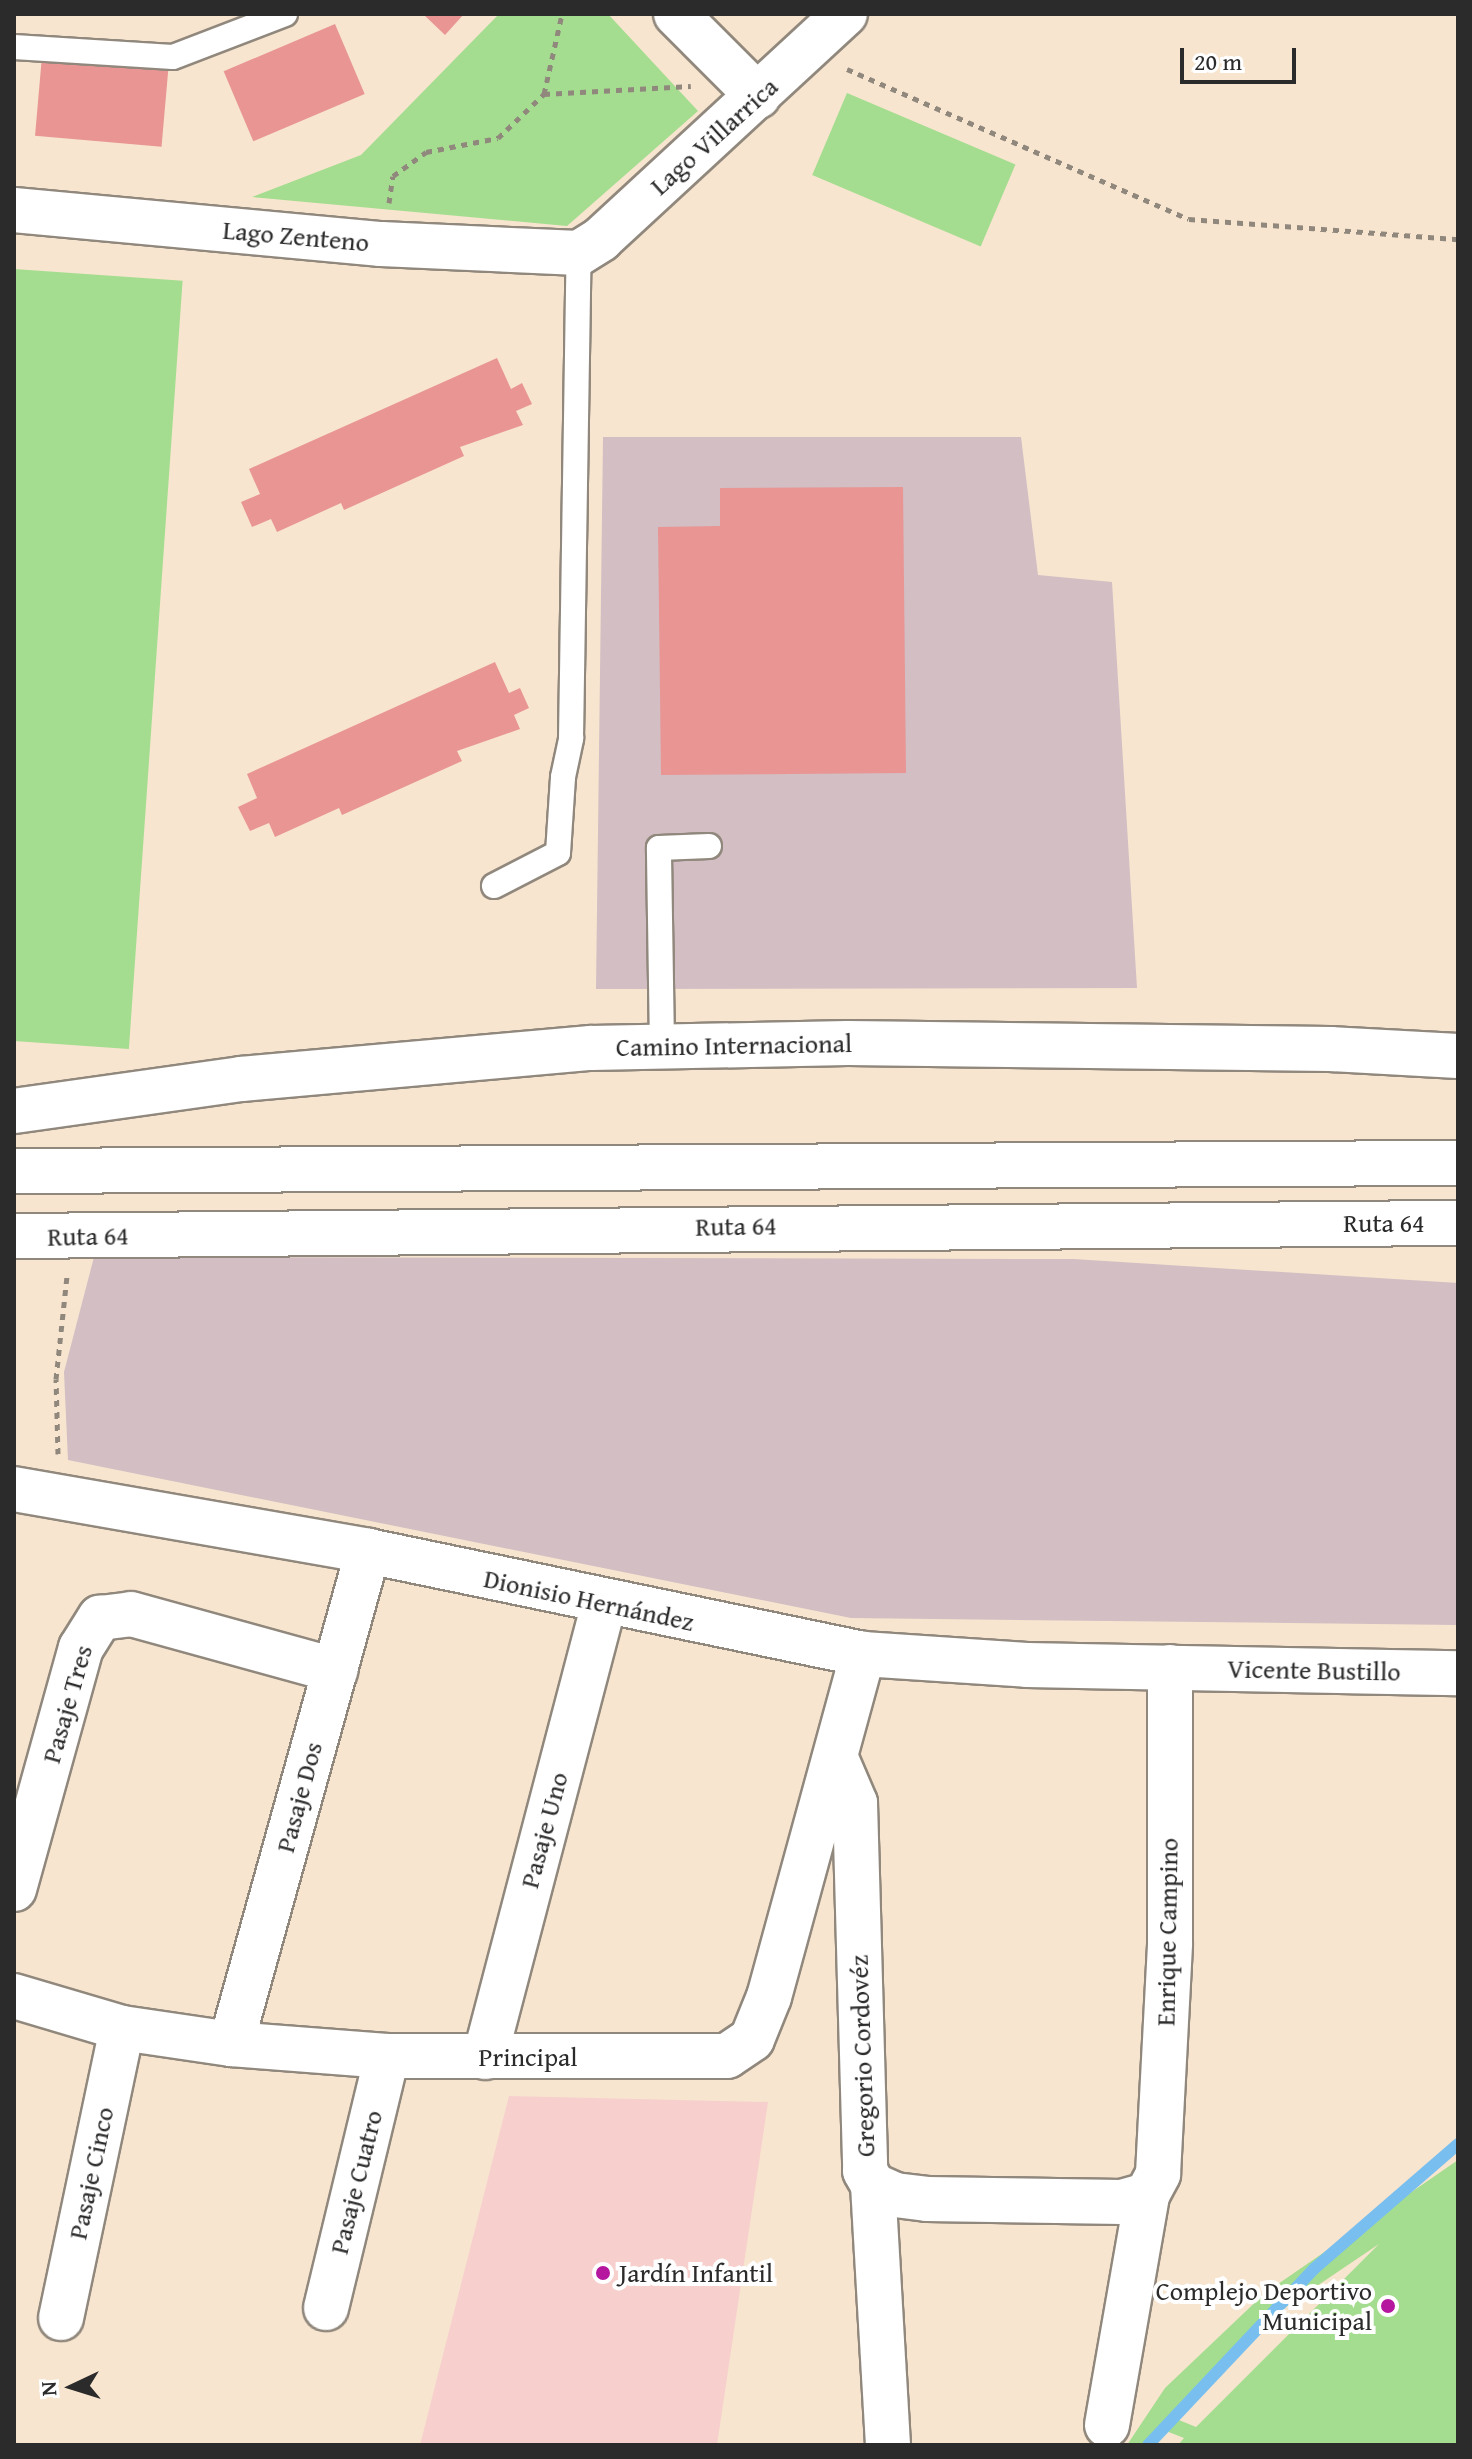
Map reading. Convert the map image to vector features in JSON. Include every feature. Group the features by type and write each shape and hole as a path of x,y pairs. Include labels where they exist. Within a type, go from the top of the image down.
{"main road":[{"path":"676,14 751,90"},
{"name":"Lago Villarrica","path":"579,253 751,90 806,51 845,14"},
{"name":"Lago Zenteno","path":"14,210 381,244 579,253"},
{"name":"Camino Internacional","path":"14,1111 241,1079 662,1046 1032,1045 1458,1056"},
{"path":"14,1171 1458,1163"},
{"name":"Ruta 64","path":"14,1236 792,1225 1452,1224"},
{"name":"Dionisio Hernández","path":"14,1489 368,1551 604,1604 863,1654 1170,1667"},
{"name":"Pasaje Dos","path":"231,2044 368,1551"},
{"name":"Pasaje Uno","path":"485,2057 604,1604"},
{"name":"Pasaje Tres","path":"14,1889 81,1648 100,1618 131,1614 335,1670"},
{"path":"837,1761 863,1654"},
{"name":"Vicente Bustillo","path":"1170,1667 1458,1673"},
{"name":"Enrique Campino","path":"1107,2425 1147,2195 1158,2174 1170,1943 1170,1667"},
{"name":"Principal","path":"14,1996 122,2028 231,2044 387,2056 727,2056 752,2039 788,1938 837,1761"},
{"name":"Gregorio Cordovéz","path":"837,1761 855,1803 865,2171 873,2185 895,2195 927,2199 1122,2202 1147,2195"},
{"name":"Pasaje Cinco","path":"61,2318 122,2028"},
{"name":"Pasaje Cuatro","path":"326,2308 387,2056"},
{"path":"873,2185 888,2445"}],"lane":[{"path":"14,47 173,57 285,14"},
{"path":"494,886 558,853 563,777 571,738 579,253"},
{"path":"662,1046 659,848 709,846"}],"path":[{"path":"381,244 393,176 426,152 498,138 544,94 562,14"},
{"path":"806,51 1189,219 1458,239"},
{"path":"544,94 751,90"},
{"path":"59,1495 56,1379 71,1236"}],"shaded area":[{"path":"603,437 1021,437 1038,575 1112,582 1137,988 596,989"},
{"path":"94,1257 1073,1259 1458,1283 1458,1625 851,1618 68,1460 64,1372"},
{"name":"Jardín Infantil","path":"509,2096 768,2102 717,2445 420,2445"}],"green space":[{"path":"499,14 608,14 698,111 567,226 252,197 361,155"},
{"path":"847,93 1015,165 981,246 812,175"},
{"path":"14,269 183,281 129,1049 14,1041"},
{"name":"Complejo Deportivo Municipal","path":"1458,2160 1458,2445 1178,2445 1184,2438 1161,2429 1149,2445 1127,2445 1165,2388 1265,2293","holes":["1379,2244 1196,2427 1174,2418 1262,2323"]}],"building":[{"path":"423,14 464,14 445,35"},
{"path":"335,24 365,94 253,141 224,71"},
{"path":"42,56 169,67 162,147 35,136"},
{"path":"497,358 511,389 522,383 532,404 516,411 523,425 460,447 464,456 344,510 341,503 277,532 271,519 252,527 241,502 260,494 249,469"},
{"path":"903,487 906,773 661,775 658,527 720,526 720,488"},
{"path":"495,662 509,693 520,688 529,708 514,715 520,729 457,751 462,761 342,815 339,808 275,837 269,823 250,831 238,807 257,798 247,774"}],"waterway":[{"path":"1148,2445 1315,2268 1458,2144"}],"place":[{"name":"Jardín Infantil","path":"603,2273"},
{"name":"Complejo Deportivo Municipal","path":"1388,2306"}]}
